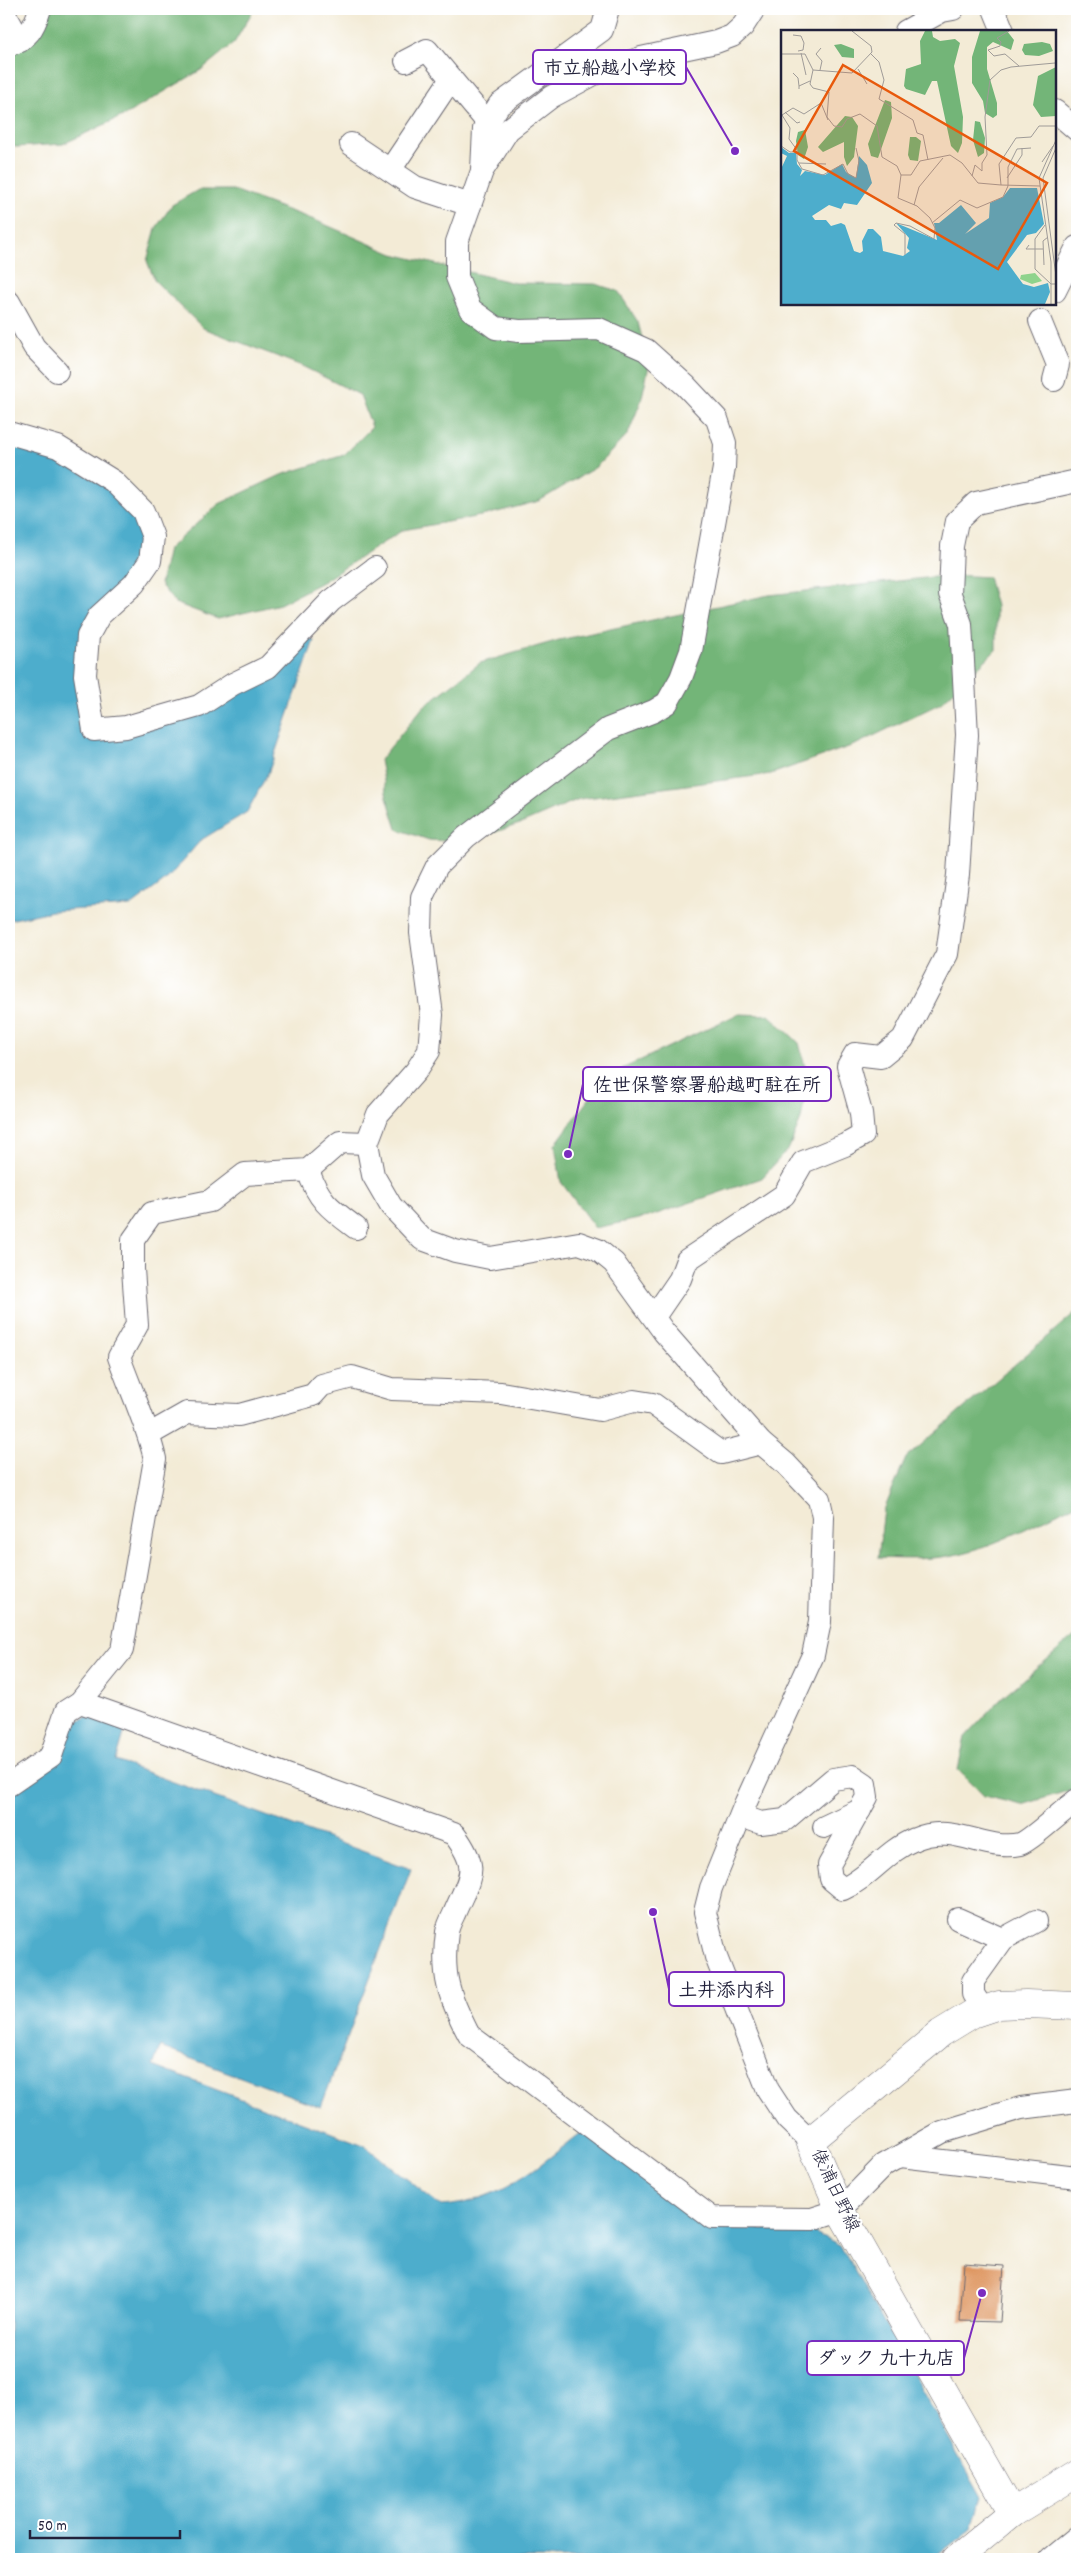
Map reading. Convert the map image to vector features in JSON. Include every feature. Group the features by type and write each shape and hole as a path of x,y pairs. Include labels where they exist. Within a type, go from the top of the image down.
{"main road":[{"name":"俵浦日野線","path":"1012,2513 840,2210 810,2142 941,2033 972,2014 999,2005 1077,2006"},
{"path":"956,2559 1012,2513 1077,2473"}],"street":[{"path":"9,21 15,43 34,28 40,9"},
{"path":"482,171 484,130 499,105 602,30 608,9"},
{"path":"754,9 743,26 732,36 716,42 641,58 594,74 551,97 508,130 482,171 457,242 458,277 470,309 496,328 519,331 599,329 646,350 686,386 717,419 725,444 724,468 690,651 681,678 667,703 654,711 608,729 466,837 437,866 422,897 421,933 432,1014 429,1051 416,1071 378,1114 366,1143 373,1175 391,1206 422,1239 455,1252 490,1258 579,1243 598,1250 614,1264 664,1332 761,1443 792,1470 819,1499 823,1517 820,1622 813,1655 741,1816 711,1888 705,1912 716,1957 768,2090 787,2120 810,2142"},
{"path":"908,30 942,11 953,9"},
{"path":"990,9 1002,30"},
{"path":"406,61 427,50 488,123"},
{"path":"390,170 451,79"},
{"path":"1056,112 1077,130"},
{"path":"351,144 415,187 470,205"},
{"path":"1056,289 1077,247"},
{"path":"9,302 34,347 57,371"},
{"path":"1041,318 1058,365 1054,380"},
{"path":"9,433 58,447 112,481 143,512 153,537 150,561 134,584 99,616 88,636 85,675 94,730 126,727 198,706 233,684 268,667 331,600 376,568"},
{"path":"654,1317 680,1279 687,1260 784,1195 803,1162 845,1145 863,1135 861,1113 848,1066 855,1054 882,1057 903,1039 947,954 958,875 967,735 961,624 950,594 952,546 957,521 976,503 1077,481"},
{"path":"9,1785 50,1756 66,1711 80,1702 122,1650 155,1459 150,1434 133,1397 119,1357 137,1326 132,1269 133,1240 152,1213 210,1201 246,1174 308,1170 340,1142 366,1143"},
{"path":"308,1170 314,1186 325,1205 356,1228"},
{"path":"150,1434 187,1413 239,1415 313,1395 322,1385 352,1377 392,1388 501,1393 600,1410 634,1401 653,1404 721,1453 761,1443"},
{"path":"80,1702 454,1834 468,1854 472,1871 447,1930 445,1978 454,2007 469,2035 712,2218 812,2219 840,2210 884,2165 942,2132 1021,2108 1077,2101"},
{"path":"741,1816 761,1823 785,1820 834,1779 853,1776 865,1784 867,1797 829,1865 831,1879 843,1889 854,1884 891,1852 915,1838 945,1832 998,1845 1021,1844 1077,1800"},
{"path":"824,1827 860,1810"},
{"path":"958,1919 1003,1939"},
{"path":"984,2010 972,1994 973,1981 1003,1939 1036,1921"},
{"path":"901,2156 1077,2177"},
{"path":"1055,2558 1077,2537"}],"green space":[{"path":"49,9 254,9 234,43 201,70 125,115 63,144 16,147 9,144 9,45"},
{"path":"198,190 233,190 317,221 393,254 515,283 595,284 618,291 638,322 649,366 641,401 628,434 596,467 539,501 486,515 403,530 322,582 280,604 218,619 175,603 160,584 168,549 219,504 281,475 344,455 372,427 360,395 302,366 203,328 155,281 147,261 156,228 172,205"},
{"path":"953,575 988,577 996,606 996,650 941,703 857,744 771,774 579,799 523,823 464,842 429,840 397,829 387,797 380,760 423,707 480,663 559,640 769,595"},
{"path":"738,1014 769,1015 799,1043 808,1078 801,1119 789,1148 762,1178 648,1217 595,1228 561,1182 555,1145 588,1100 622,1069"},
{"path":"1077,1311 1077,1503 1002,1540 970,1551 936,1558 878,1558 884,1510 906,1458"},
{"path":"1077,1634 1077,1788 1022,1805 984,1796 958,1770 965,1737 1002,1698"}],"water":[{"path":"9,441 46,450 120,496 145,527 147,548 136,571 91,613 88,736 133,734 306,637 314,640 269,771 247,812 201,840 167,879 131,906 52,911 9,920"},
{"path":"89,1716 125,1730 116,1761 411,1869 321,2107 160,2047 153,2066 364,2145 441,2206 481,2198 500,2190 533,2170 582,2132 711,2227 809,2230 840,2245 982,2497 972,2528 933,2559 9,2559 9,1794 73,1723"}],"building":[{"path":"964,2263 1004,2266 1000,2322 960,2321"}],"place":[{"name":"市立船越小学校","path":"735,151"},
{"name":"佐世保警察署船越町駐在所","path":"568,1154"},
{"name":"土井添内科","path":"653,1912"},
{"name":"ダック 九十九店","path":"982,2293"}]}
